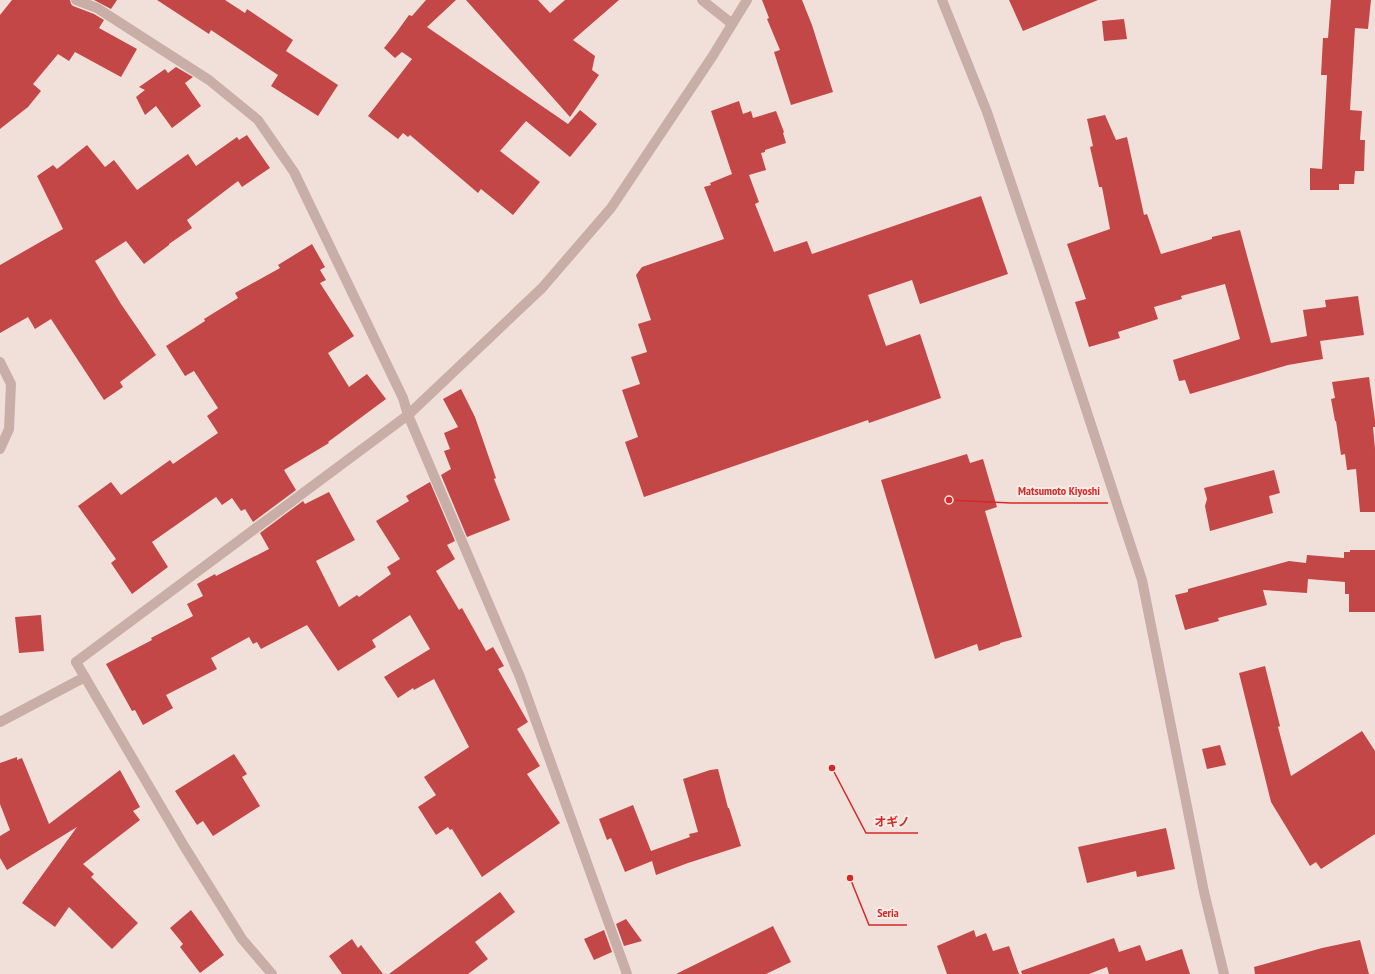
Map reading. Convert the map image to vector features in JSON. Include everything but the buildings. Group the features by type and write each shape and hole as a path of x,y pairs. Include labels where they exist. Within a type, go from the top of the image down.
{"street":[{"path":"76,0 97,8 209,80 258,120 294,172 403,398 408,415 520,676 627,974"},
{"path":"702,0 732,23"},
{"path":"272,974 242,939 184,846 76,662 408,415 542,288 611,208 712,58 747,0"},
{"path":"942,0 987,112 1142,580 1204,892 1224,974"},
{"path":"0,362 11,384 10,429 0,449"},
{"path":"0,722 85,677"}],"place":[{"name":"Matsumoto Kiyoshi","path":"949,500"},
{"name":"オギノ","path":"832,768"},
{"name":"Seria","path":"850,878"}]}
